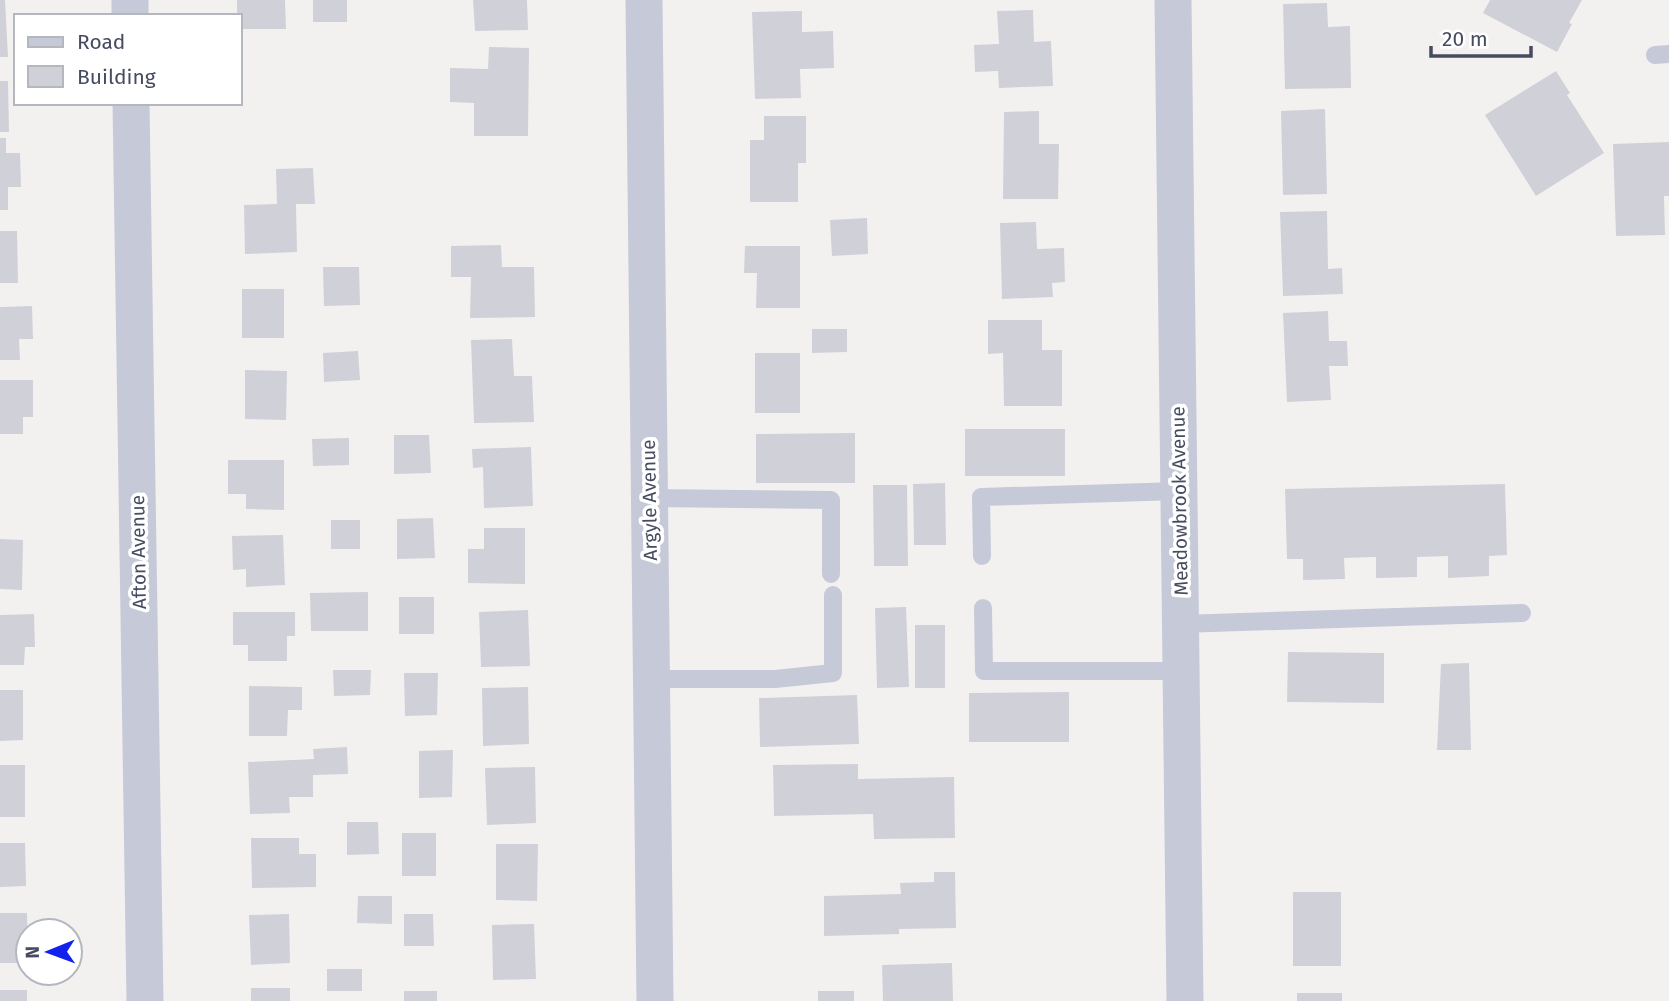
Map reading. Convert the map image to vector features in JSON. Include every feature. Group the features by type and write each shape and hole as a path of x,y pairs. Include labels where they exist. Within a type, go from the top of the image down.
{"street":[{"name":"Argyle Avenue","path":"644,0 655,1001"},
{"name":"Meadowbrook Avenue","path":"1173,0 1185,1001"},
{"name":"Afton Avenue","path":"131,105 145,1001"}],"lane":[{"path":"982,556 981,497 1179,491"},
{"path":"649,498 831,500 831,574"},
{"path":"651,679 775,679 834,673 833,596"},
{"path":"982,608 984,671 1181,671"},
{"path":"1181,624 1522,613"}],"building":[{"path":"0,0 5,0 8,57 0,57"},
{"path":"237,0 285,0 286,29 242,29 242,14 237,14"},
{"path":"313,0 347,0 347,22 313,22"},
{"path":"473,0 527,0 528,30 475,31"},
{"path":"1490,0 1582,0 1557,52 1483,13"},
{"path":"1327,3 1328,27 1350,26 1351,88 1285,89 1283,4"},
{"path":"1033,10 1034,42 1051,41 1053,86 999,88 998,71 975,72 974,45 999,44 997,11"},
{"path":"802,11 802,32 833,31 834,68 800,69 801,98 755,99 752,12"},
{"path":"489,47 529,48 528,136 474,136 474,103 450,102 450,68 488,69"},
{"path":"1556,71 1570,93 1567,95 1604,153 1536,196 1485,115"},
{"path":"0,81 8,81 9,132 0,132"},
{"path":"1325,109 1327,194 1283,195 1281,111"},
{"path":"1039,111 1039,144 1059,144 1058,199 1003,199 1004,112"},
{"path":"764,116 806,116 806,163 798,163 798,202 750,202 750,140 764,140"},
{"path":"0,138 6,138 6,153 20,153 21,187 8,187 8,210 0,210"},
{"path":"1669,142 1669,196 1664,196 1665,235 1616,236 1613,144"},
{"path":"313,168 315,204 296,204 297,252 245,254 244,205 277,204 276,169"},
{"path":"1327,211 1328,269 1342,268 1343,294 1283,296 1280,212"},
{"path":"867,218 868,254 832,256 830,220"},
{"path":"1036,222 1037,249 1064,248 1065,282 1052,283 1053,297 1002,299 1000,223"},
{"path":"0,231 17,231 18,283 0,283"},
{"path":"501,245 502,267 534,267 535,317 470,318 471,277 451,277 451,246"},
{"path":"745,246 800,246 800,308 756,308 757,273 744,273"},
{"path":"323,267 359,267 360,305 324,306"},
{"path":"242,289 284,289 284,338 242,338"},
{"path":"32,306 33,339 19,339 20,360 0,360 0,307"},
{"path":"1328,311 1329,341 1347,341 1348,366 1329,366 1331,400 1287,402 1283,313"},
{"path":"988,320 1042,320 1042,350 1062,350 1062,406 1004,406 1003,353 988,354"},
{"path":"812,329 847,329 847,352 812,353"},
{"path":"512,339 514,376 532,376 534,422 474,423 471,340"},
{"path":"358,351 360,380 324,382 323,353"},
{"path":"755,353 800,353 800,413 755,413"},
{"path":"245,370 287,371 286,420 245,419"},
{"path":"0,380 33,380 33,417 23,417 23,434 0,434"},
{"path":"965,429 1065,429 1065,476 965,476"},
{"path":"855,433 855,483 756,483 756,434"},
{"path":"394,435 429,435 431,473 394,474"},
{"path":"349,438 349,465 313,466 312,439"},
{"path":"531,447 533,506 484,508 483,467 473,468 472,449"},
{"path":"228,460 284,460 284,510 246,509 246,494 228,494"},
{"path":"945,483 946,545 914,545 913,484"},
{"path":"1505,484 1507,555 1489,556 1489,576 1448,578 1448,556 1417,557 1417,577 1376,578 1376,557 1344,558 1345,579 1303,580 1303,559 1287,559 1285,489"},
{"path":"873,485 907,485 908,566 874,566"},
{"path":"433,518 435,558 397,559 397,519"},
{"path":"331,520 360,520 360,549 331,549"},
{"path":"484,528 525,528 525,584 468,583 468,549 484,549"},
{"path":"283,535 285,585 246,587 246,569 233,570 232,536"},
{"path":"0,539 23,540 22,590 0,589"},
{"path":"368,592 368,631 311,631 310,593"},
{"path":"399,597 434,597 434,634 399,634"},
{"path":"906,607 909,687 877,688 875,608"},
{"path":"528,610 530,666 481,667 479,612"},
{"path":"233,612 295,612 295,636 287,636 287,661 248,661 248,645 233,645"},
{"path":"34,614 35,647 25,647 24,665 0,665 0,615"},
{"path":"915,625 945,625 945,688 915,688"},
{"path":"1288,652 1384,653 1384,703 1287,702"},
{"path":"1469,663 1471,750 1437,750 1441,664"},
{"path":"333,670 371,670 370,695 334,696"},
{"path":"404,673 438,673 437,715 405,716"},
{"path":"249,686 302,687 302,710 288,710 287,736 249,736"},
{"path":"528,687 529,744 483,746 482,688"},
{"path":"0,690 23,690 23,740 0,741"},
{"path":"1069,692 1069,742 969,742 969,693"},
{"path":"857,695 859,744 760,747 759,698"},
{"path":"347,747 348,774 313,775 313,797 289,797 290,813 250,814 248,762 314,759 313,749"},
{"path":"453,750 452,797 419,798 419,751"},
{"path":"858,764 858,779 954,777 955,838 874,839 873,814 774,816 773,765"},
{"path":"0,765 25,765 25,817 0,817"},
{"path":"535,767 536,823 487,825 485,768"},
{"path":"347,822 378,822 379,854 347,855"},
{"path":"402,833 436,833 436,876 402,876"},
{"path":"251,838 299,838 299,854 316,854 316,887 252,888"},
{"path":"0,843 25,843 26,886 0,887"},
{"path":"496,844 538,844 537,901 496,900"},
{"path":"934,872 955,872 956,928 899,929 899,934 824,936 824,896 901,894 900,883 934,882"},
{"path":"1293,892 1341,892 1341,966 1293,966"},
{"path":"358,896 392,896 392,924 357,923"},
{"path":"0,913 27,913 27,917 14,917 14,963 0,963"},
{"path":"289,914 290,963 251,965 249,915"},
{"path":"404,914 433,914 434,946 404,946"},
{"path":"534,924 536,979 493,980 492,925"},
{"path":"952,963 953,1001 883,1001 882,965"},
{"path":"327,969 362,969 362,991 327,991"},
{"path":"251,988 290,988 290,1001 251,1001"},
{"path":"0,990 27,990 27,1001 0,1001"},
{"path":"404,991 437,991 437,1001 404,1001"},
{"path":"818,991 854,991 854,1001 818,1001"},
{"path":"1297,993 1342,993 1342,1001 1297,1001"}]}
